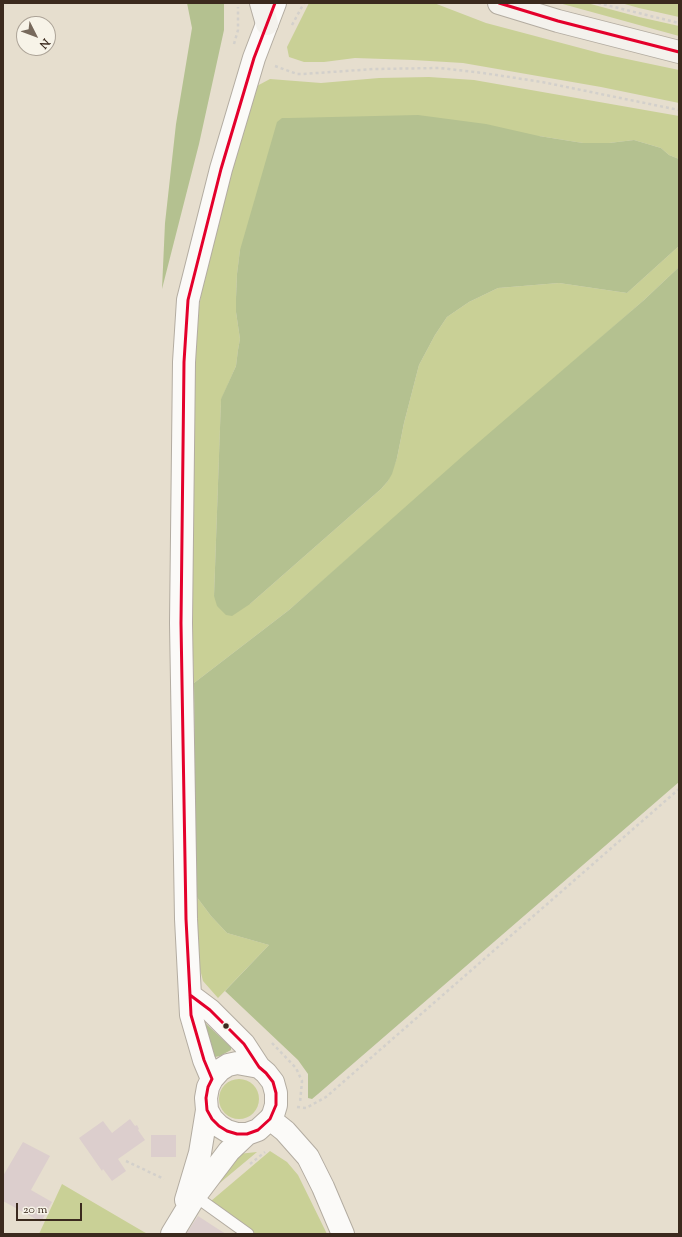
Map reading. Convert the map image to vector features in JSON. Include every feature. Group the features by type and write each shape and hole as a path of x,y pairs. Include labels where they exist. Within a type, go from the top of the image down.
{"main road":[{"path":"499,3 558,21 679,52"}],"street":[{"path":"212,1079 204,1060 191,1015 186,911 182,623 184,354 188,300 221,169 254,58 264,13 275,3"},
{"path":"190,995 210,1010 244,1044 259,1067 273,1082 276,1093 273,1112 258,1130 247,1134 237,1134 227,1131 212,1119 208,1110 206,1098 208,1087 212,1079 220,1070 228,1065 237,1063 259,1067"},
{"path":"176,1226 200,1153 208,1110"},
{"path":"273,1112 285,1130 308,1157 323,1187 343,1234"},
{"path":"176,1226 195,1196 229,1151 247,1134"}],"lane":[{"path":"195,1196 248,1234"}],"path":[{"path":"598,3 679,23"},
{"path":"254,58 297,74 374,69 440,68 483,73 542,82 679,110"},
{"path":"273,1112 306,1108 326,1097 679,789"},
{"path":"126,1161 164,1179"}],"green space":[{"path":"187,3 224,3 224,30 199,144 162,289 165,223 176,124 192,28"},
{"path":"309,3 434,3 486,23 603,54 679,70 679,103 601,87 463,63 355,58 324,62 304,62 289,57 287,47"},
{"path":"559,3 587,3 679,26 679,36"},
{"path":"621,3 679,3 679,17 639,8"},
{"path":"429,77 474,80 679,116 679,159 669,155 661,148 634,140 609,143 583,143 539,136 240,250 237,274 236,312 240,339 236,366 221,400 214,596 250,604 381,489 388,481 397,458 404,423 419,365 435,335 447,317 469,302 498,288 559,283 627,293 679,246 679,267 644,300 289,610 194,683 191,602 192,350 206,265 224,193 255,87 270,79 321,83 379,78"},
{"path":"418,115 486,124 539,136 583,143 609,143 634,140 661,148 669,155 679,159 679,246 627,293 559,283 498,288 469,302 447,317 435,335 419,365 404,423 397,458 388,481 381,489 250,604 232,616 226,615 217,606 214,596 221,399 236,366 240,339 236,312 236,298 240,250 277,122 282,118"},
{"path":"679,267 679,782 318,1094 312,1099 308,1098 308,1074 298,1060 225,991 269,945 227,933 211,916 196,896 194,683 289,610 465,454 644,300"},
{"path":"196,896 211,916 227,933 269,945 218,998 203,981 197,957"},
{"path":"203,1021 231,1047 231,1050 220,1056 215,1057 211,1055"},
{"path":"235,1079 243,1079 250,1082 256,1088 259,1099 256,1110 250,1116 243,1119 235,1119 228,1116 222,1110 219,1103 219,1095 222,1088 228,1082"},
{"path":"270,1151 287,1162 298,1175 327,1234 256,1234 211,1201"},
{"path":"257,1152 209,1192 238,1154"},
{"path":"62,1184 144,1232 148,1234 39,1234"}],"building":[{"path":"130,1119 135,1126 137,1125 138,1130 145,1140 118,1159 126,1171 112,1181 103,1169 102,1171 79,1138 103,1121 112,1133"},
{"path":"151,1135 176,1135 176,1157 151,1157"},
{"path":"23,1142 50,1156 31,1190 52,1202 41,1222 3,1201 3,1176"},
{"path":"198,1216 218,1229 226,1234 186,1234"}],"transit line":[{"path":"190,995 186,919 181,623 184,362 188,300 221,169 254,58 275,3"},
{"path":"499,3 558,21 679,52"},
{"path":"190,995 210,1010 244,1044 259,1067 273,1082 276,1093 276,1105 270,1119 258,1130 247,1134 237,1134 227,1131 212,1119 207,1110 206,1098 208,1087 212,1079 204,1060 191,1015 190,995"}]}
